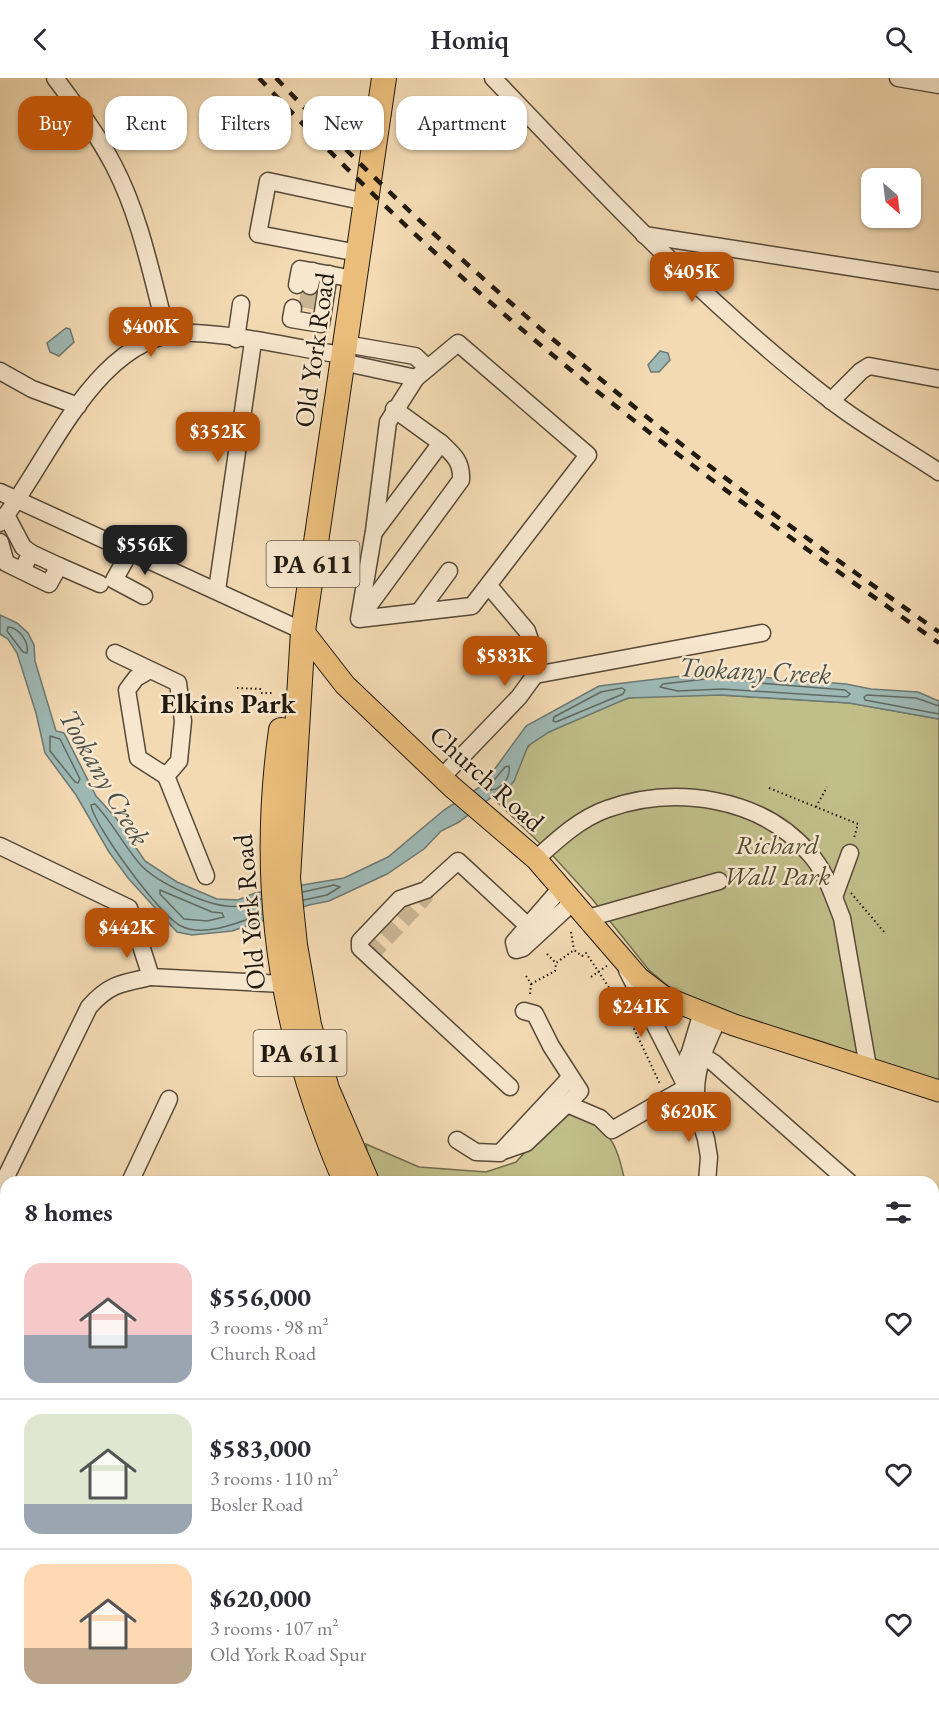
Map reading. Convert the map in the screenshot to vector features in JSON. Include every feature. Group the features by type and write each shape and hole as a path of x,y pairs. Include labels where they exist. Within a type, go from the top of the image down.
{"highway":[{"name":"Old York Road","path":"343,1176 304,1070 283,984 281,881 271,848 273,789 284,711 303,631 384,78"},
{"name":"Old York Road","path":"283,915 300,972 312,1035 327,1086 364,1176"}],"main road":[{"name":"Church Road","path":"303,631 345,685 447,782 536,859 588,918 613,959 664,997 710,1016 939,1091"}],"street":[{"path":"55,78 82,113 115,167 137,223 167,334"},
{"path":"493,78 644,235 780,360 831,401 939,472"},
{"path":"898,78 939,85"},
{"path":"358,253 258,234 268,181 366,202"},
{"path":"644,235 939,281"},
{"path":"300,349 301,312 321,324 312,279 354,279"},
{"path":"236,339 241,304"},
{"path":"144,596 106,580 59,566 31,553 23,547 3,519 78,406 111,366 128,352 137,345 167,334 193,333 344,354 415,356 422,373"},
{"path":"217,590 254,342"},
{"path":"459,343 588,455 472,606 359,619 374,531 388,422 394,408 422,373 459,343"},
{"path":"831,401 869,366 939,379"},
{"path":"0,371 32,389 78,406"},
{"path":"359,619 461,480 462,467 455,455 394,408"},
{"path":"374,531 441,443"},
{"name":"Church Road","path":"0,492 131,550 303,631"},
{"path":"0,542 6,563 49,584 59,566"},
{"path":"106,580 131,550"},
{"path":"22,570 31,553"},
{"path":"419,612 448,571"},
{"path":"447,782 535,675 536,658 526,631 489,586"},
{"path":"535,675 762,633"},
{"path":"115,653 148,671 178,683 183,721 179,761 166,776"},
{"path":"148,671 136,678 127,690 138,758 166,776 206,876"},
{"path":"536,859 567,831 606,810 646,799 692,798 730,804 768,817 790,833 811,854 827,880 834,897 842,918 868,1067"},
{"path":"0,846 129,909 151,976"},
{"path":"834,897 850,853"},
{"path":"510,1087 360,948 360,941 400,899 426,890 458,861 528,927"},
{"path":"588,918 719,880"},
{"path":"567,895 523,948 516,950 514,942 528,927 567,895"},
{"path":"613,959 697,1105"},
{"path":"6,1176 89,1007 102,993 116,984 151,976 283,984"},
{"path":"457,1140 476,1152 500,1153 526,1143 580,1091 551,1046 535,1014 524,1011"},
{"path":"707,1176 709,1156 697,1105 695,1056 710,1016"},
{"path":"695,1056 714,1063 842,1176"},
{"path":"500,1153 568,1080"},
{"path":"567,1104 600,1118 612,1130 687,1087"},
{"path":"133,1176 169,1099"}],"path":[{"path":"237,688 261,688"},
{"path":"261,693 272,693"},
{"path":"816,807 827,787"},
{"path":"769,788 858,824 850,853"},
{"path":"840,880 885,933"},
{"path":"571,932 574,950 582,956 586,953 628,1016 662,1088"},
{"path":"531,984 555,970 556,963 574,950"},
{"path":"547,954 556,963"},
{"path":"591,976 613,959"},
{"path":"526,976 531,984 530,995"}],"green space":[{"name":"Richard Wall Park","path":"721,695 850,703 939,719 939,1082 823,1042 715,1009 668,986 649,970 593,900 555,858 492,797 507,788 528,747 545,734 616,702 633,697"},
{"path":"572,1106 609,1137 618,1155 623,1176 374,1176 369,1167 366,1144 419,1167 486,1172 516,1162 549,1126"}],"water":[{"path":"66,328 70,329 74,342 59,356 50,352 47,343"},
{"path":"660,351 668,353 670,360 659,372 651,372 648,365"},
{"path":"0,615 17,623 28,633 34,645 35,661 56,731 64,733 96,796 116,818 145,861 177,882 217,899 238,900 255,893 344,878 388,857 444,810 483,785 526,726 599,686 723,671 759,677 918,692 939,701 939,719 849,703 721,695 628,698 549,732 528,746 514,781 504,793 492,797 459,822 441,831 424,849 387,874 329,901 309,905 232,931 192,935 177,932 128,878 109,852 76,795 45,753 36,713 17,653 8,639 0,634"}],"tunnel":[{"path":"306,308 310,286"},
{"path":"370,956 425,897 426,890"}],"railway":[{"path":"259,78 405,224 520,328 699,470 939,643"},
{"path":"276,78 402,204 580,362 741,490 939,632"}],"district":[{"name":"Elkins Park","path":"228,703"}],"water label":[{"name":"Tookany Creek","path":"755,670"},
{"name":"Tookany Creek","path":"105,777"}]}
